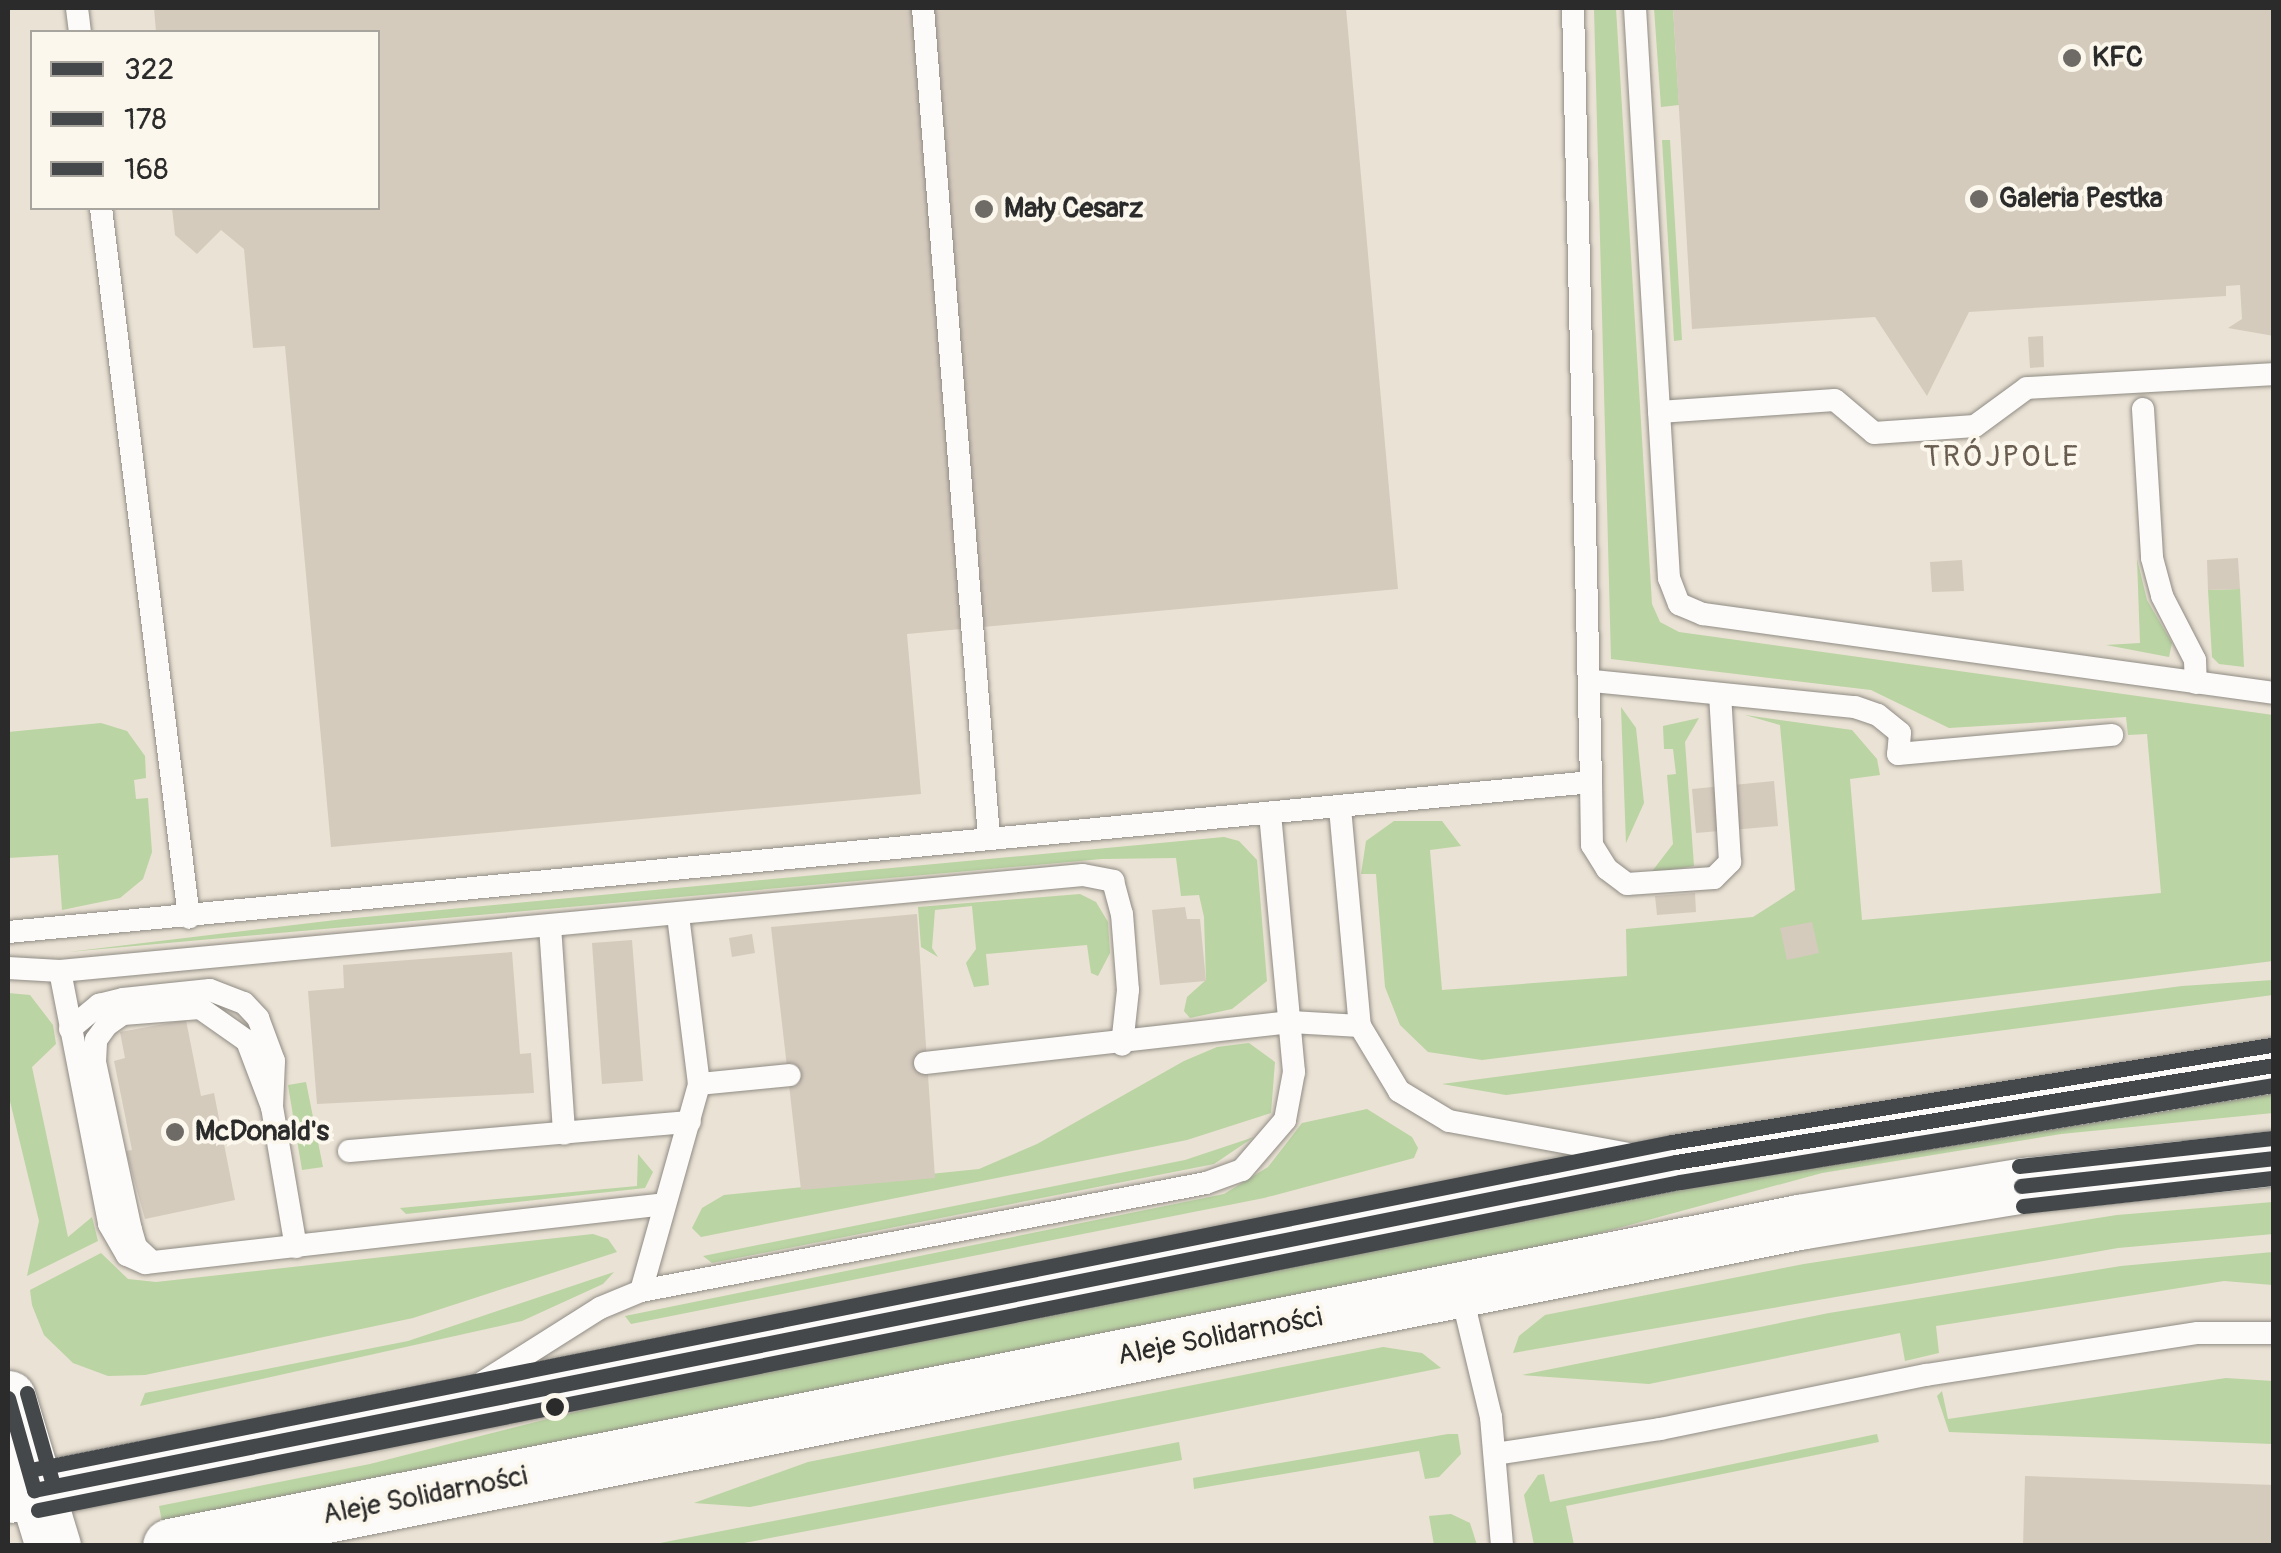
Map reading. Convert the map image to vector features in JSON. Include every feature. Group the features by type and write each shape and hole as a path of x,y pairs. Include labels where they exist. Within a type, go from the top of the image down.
{"street":[{"path":"21,1492 1676,1162 1972,1109 2274,1065"},
{"name":"Aleje Solidarności","path":"170,1546 1460,1288 1988,1191 2274,1158"},
{"path":"8,1398 21,1492 53,1546"}],"lane":[{"path":"923,8 989,836"},
{"path":"1573,8 1593,680 1592,845 1606,869 1627,884 1714,878 1730,862 1720,694"},
{"path":"1635,8 1669,578 1679,604 1691,611 2195,672 2274,694"},
{"path":"102,210 189,918"},
{"path":"1659,412 1835,400 1874,433 1975,426 2027,388 2274,374"},
{"path":"2143,409 2152,558 2195,672"},
{"path":"1593,680 1878,715 1900,733 1898,754 2112,735"},
{"path":"8,932 189,918 989,836 1270,815 1591,782"},
{"path":"1340,808 1360,1026 1399,1092 1448,1121 1676,1162"},
{"path":"442,1408 600,1308 641,1291 1206,1184 1242,1170 1285,1120 1294,1072 1270,815"},
{"path":"8,968 60,972 1083,875 1113,882 1128,990 1122,1045"},
{"path":"641,1291 698,1084 678,915"},
{"path":"550,926 564,1134"},
{"path":"60,972 114,1239 127,1255 165,1264 665,1204"},
{"path":"70,1029 99,1005 124,999 192,990 226,994 258,1018 267,1039 274,1060 272,1107"},
{"path":"165,1264 136,1248 95,1062 96,1040 124,1014 200,1008 247,1041 272,1107 296,1247"},
{"path":"925,1063 1122,1045 1290,1022 1360,1026"},
{"path":"698,1084 790,1075"},
{"path":"349,1151 690,1122"},
{"path":"1460,1288 1495,1454 1502,1546"},
{"path":"1495,1454 1660,1429 1945,1372 2198,1333 2274,1333"}],"green space":[{"path":"1594,8 1616,8 1652,604 1660,622 1679,632 2273,715 2273,961 1482,1060 1428,1052 1400,1025 1385,987 1376,874 1361,874 1366,841 1394,821 1442,821 1461,846 1430,850 1442,990 1627,976 1626,929 1753,917 1795,890 1780,725 1745,715 1852,730 1877,759 1880,775 1850,779 1862,920 2161,893 2147,734 2128,735 2126,717 1949,728 1871,690 1611,659"},
{"path":"1654,8 1673,8 1679,105 1661,107"},
{"path":"1662,140 1670,140 1682,340 1674,341"},
{"path":"2137,559 2147,600 2172,643 2169,657 2106,645 2140,643"},
{"path":"2240,589 2244,667 2219,664 2212,657 2208,590"},
{"path":"1621,707 1636,728 1644,803 1626,843"},
{"path":"1699,718 1685,742 1694,866 1650,874 1673,844 1667,775 1676,774 1673,749 1664,749 1663,726"},
{"path":"101,723 127,731 145,756 146,778 134,780 136,799 148,798 152,852 143,879 120,898 62,910 58,855 8,858 8,732"},
{"path":"1224,837 1239,841 1257,860 1267,981 1232,1009 1190,1018 1184,1011 1187,997 1206,980 1204,917 1199,895 1181,896 1176,858 1102,859 68,952 344,919"},
{"path":"1080,894 1096,902 1108,922 1110,953 1098,976 1091,973 1087,945 986,954 989,985 974,987 966,963 976,949 972,906 935,910 932,948 938,957 921,947 918,907"},
{"path":"2273,980 2273,995 1506,1095 1442,1084 2182,986"},
{"path":"8,993 30,995 53,1025 56,1044 32,1067 68,1237 92,1217 98,1241 27,1276 39,1221 8,1093"},
{"path":"1249,1043 1275,1062 1271,1113 1187,1140 701,1237 692,1228 702,1208 724,1195 979,1169 1037,1144 1184,1061 1217,1047"},
{"path":"2273,1081 2273,1113 2061,1134 1822,1173 1563,1243 162,1522 159,1506 370,1464 661,1390 1360,1247"},
{"path":"306,1082 323,1167 302,1170 288,1085"},
{"path":"1367,1109 1412,1137 1418,1148 1414,1158 1264,1198 631,1324 625,1316 1224,1194 1268,1167 1302,1123"},
{"path":"1254,1137 1214,1164 712,1263 703,1256 1185,1160"},
{"path":"638,1154 653,1172 645,1188 406,1214 400,1208 637,1186"},
{"path":"2273,1202 2273,1234 2118,1248 1513,1353 1519,1336 1545,1315 1804,1264 2117,1215"},
{"path":"593,1234 608,1239 617,1252 413,1318 145,1375 108,1376 73,1363 44,1335 30,1290 101,1253 128,1279 156,1282"},
{"path":"2273,1252 2273,1285 2224,1281 1936,1326 1939,1353 1905,1361 1900,1333 1649,1384 1522,1375 1829,1313 2121,1266"},
{"path":"614,1272 603,1284 522,1321 140,1406 145,1393 408,1341"},
{"path":"1383,1347 1422,1353 1441,1368 750,1507 694,1503 808,1462"},
{"path":"2226,1378 2273,1381 2273,1444 1949,1432 1937,1396 1942,1391 1948,1419"},
{"path":"1458,1434 1461,1454 1439,1477 1425,1479 1419,1451 1194,1489 1193,1478"},
{"path":"1877,1434 1879,1442 1566,1506 1574,1545 1534,1545 1524,1495 1538,1475 1544,1474 1550,1502"},
{"path":"1179,1442 1182,1460 733,1545 650,1545"},
{"path":"1451,1514 1470,1523 1477,1545 1434,1545 1429,1516"}],"building":[{"path":"154,8 1346,8 1398,589 907,634 921,794 331,847 285,346 253,348 244,249 221,230 197,254 175,235 172,210 380,210 380,30 156,30"},
{"name":"Galeria Pestka","path":"1673,8 2274,8 2274,336 2228,328 2242,319 2240,285 2226,286 2226,296 1969,312 1927,396 1875,317 1692,329"},
{"path":"2043,336 2044,367 2030,368 2028,337"},
{"path":"2238,558 2240,589 2208,590 2207,560"},
{"path":"1962,560 1964,591 1932,592 1930,562"},
{"path":"1774,781 1778,826 1696,833 1692,789"},
{"path":"1695,893 1696,912 1657,915 1655,896"},
{"path":"1185,907 1187,919 1200,919 1206,981 1160,985 1152,910"},
{"path":"917,914 935,1178 801,1190 771,927"},
{"path":"1812,922 1819,953 1787,960 1780,928"},
{"path":"752,934 755,953 732,957 729,938"},
{"path":"632,940 643,1081 602,1084 592,943"},
{"path":"512,952 520,1054 531,1053 534,1093 317,1104 308,991 344,988 343,965"},
{"name":"McDonald's","path":"186,1020 201,1096 214,1093 235,1200 145,1219 126,1151 132,1150 114,1061 125,1058 120,1032"},
{"path":"2025,1476 2274,1485 2274,1546 2023,1546"}],"transit line":[{"name":"168","path":"30,1470 1672,1142 2271,1045"},
{"name":"322","path":"34,1490 1676,1162 2274,1065"},
{"name":"178","path":"38,1510 1680,1182 2274,1085"},
{"name":"168","path":"2019,1166 2272,1138"},
{"name":"322","path":"2021,1186 2274,1158"},
{"name":"178","path":"2023,1206 2274,1178"},
{"name":"168","path":"27,1393 53,1485"},
{"name":"322","path":"8,1398 34,1490"}],"place":[{"name":"KFC","path":"2072,58"},
{"name":"Galeria Pestka","path":"1979,199"},
{"name":"Mały Cesarz","path":"984,209"},
{"name":"McDonald's","path":"175,1132"}],"district":[{"name":"TRÓJPOLE","path":"2002,457"}]}
